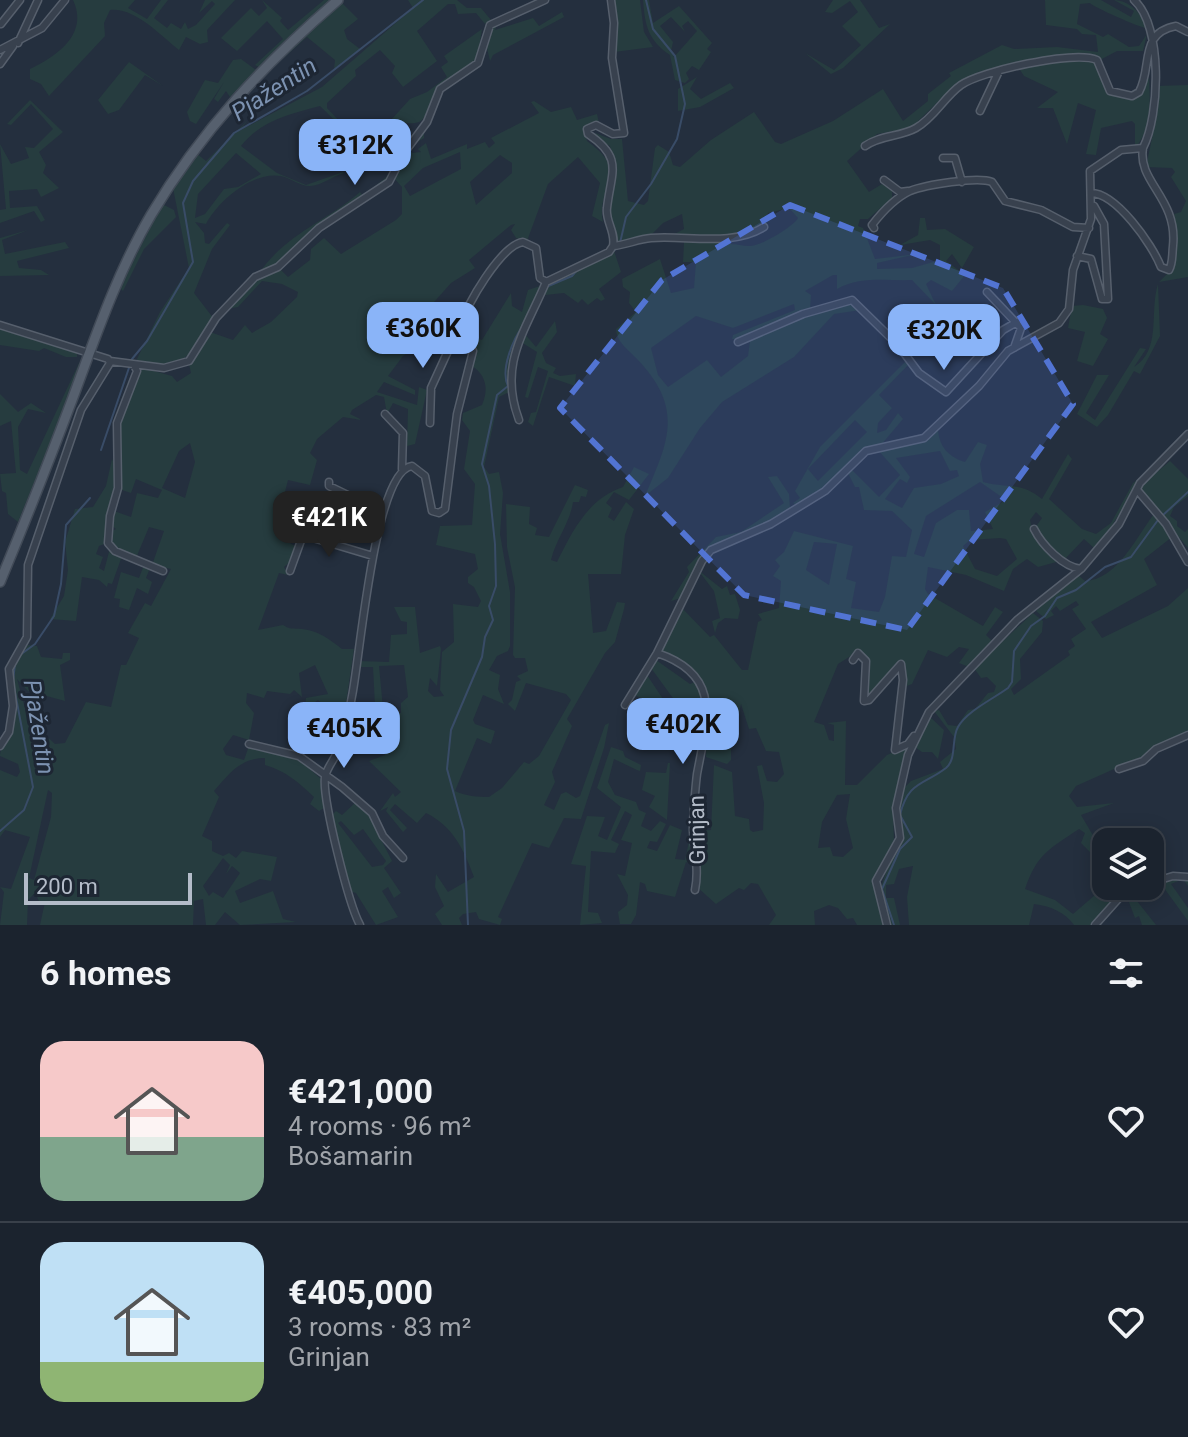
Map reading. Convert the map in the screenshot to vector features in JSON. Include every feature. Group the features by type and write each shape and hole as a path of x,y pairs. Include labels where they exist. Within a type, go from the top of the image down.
{"main road":[{"path":"0,582 126,265 174,178 235,98 271,59 338,0"}],"street":[{"path":"1,24 20,0"},
{"path":"31,0 32,11"},
{"path":"0,64 16,44 38,0"},
{"path":"0,50 42,28 65,0"},
{"path":"0,325 110,361 164,368 189,361 216,318 255,277 278,267 319,228 389,182 404,153 427,122 440,89 478,63 490,25 545,0"},
{"path":"519,420 511,400 510,369 546,282 609,252 613,246 607,208 614,172 610,152 588,134 587,129 596,125 613,134 624,133 612,58 614,23 611,0"},
{"path":"1091,193 1108,198 1143,234 1161,267 1169,270 1173,218 1145,169 1143,148 1154,113 1152,38 1148,17 1134,0"},
{"path":"865,146 919,126 968,81 1061,57 1089,56 1102,65 1110,91 1132,96 1139,92 1146,77 1146,51 1152,38 1176,26 1188,32"},
{"path":"980,111 999,71"},
{"path":"625,705 657,653 702,561 711,550 771,524 825,491 866,451 924,438 1014,348 1049,332 1064,319 1070,304 1077,256 1089,228 1092,203 1088,178 1097,164 1121,150 1143,148"},
{"path":"943,158 955,158 962,182"},
{"path":"884,180 900,192 988,180 1005,201 1041,210 1073,227 1089,228"},
{"path":"874,228 872,225 879,216 911,190"},
{"path":"1077,256 1091,259 1102,299 1108,299 1104,224 1092,203"},
{"path":"613,246 646,238 707,241 756,232 764,227"},
{"path":"430,423 431,388 459,327 480,287 515,243 536,248 540,278 546,282"},
{"path":"987,292 1021,328 1014,348"},
{"path":"738,342 803,314 852,300 898,345 919,373 946,392 1003,330 1017,322"},
{"path":"402,469 412,466 420,469 432,511 442,512 457,414 473,351 459,327"},
{"path":"0,746 9,732 13,706 9,669 27,637 28,565 81,410 110,361"},
{"path":"131,364 137,371 117,423 118,488 110,516 108,543 115,551 163,571"},
{"path":"360,925 351,908 328,812 325,778 342,741 353,695 373,556 383,512 402,469 403,433 385,414"},
{"path":"853,660 858,653 866,661 864,701 869,700 897,666 904,667 895,750 908,744 929,712 1017,620 1081,569 1119,524 1140,483 1188,434"},
{"path":"329,482 329,486 383,512"},
{"path":"1138,491 1166,524 1188,562"},
{"path":"328,543 338,513"},
{"path":"1034,529 1061,560 1072,568 1081,569"},
{"path":"290,571 303,535 373,556"},
{"name":"Grinjan","path":"657,653 687,667 706,698 705,744 698,771 693,827 699,867 695,890"},
{"path":"887,925 876,881 900,838 896,808 908,755 929,712"},
{"path":"1119,769 1143,761 1156,749 1188,735"},
{"path":"249,744 291,753 342,787 372,813 383,836 403,858"},
{"path":"1164,879 1188,877"},
{"path":"1095,925 1117,900"}],"highlighted area":[{"path":"790,205 1003,288 1073,404 907,630 744,595 560,408 662,280"}],"green space":[{"path":"73,0 135,0 128,8 147,19 161,0 168,0 154,18 167,28 171,23 181,29 185,22 188,29 196,25 215,4 212,1 199,13 205,0 235,0 207,30 208,42 200,44 186,37 179,50 138,18 119,10 110,10 104,23 105,36 49,96 41,84 30,79 30,69 60,50 74,33 77,12"},
{"path":"262,0 282,18 280,21 288,30 324,0 333,0 259,67 255,65 283,39 267,21 237,51 221,38 251,8 259,16 267,8"},
{"path":"408,0 457,0 467,8 481,8 491,20 485,24 476,13 458,14 455,4 448,4 417,31 437,61 403,87 392,73 395,66 380,50 355,70 356,76 327,103 327,108 365,148 376,136 366,151 320,106 277,119 249,137 241,146 277,173 306,185 344,173 310,186 302,185 281,176 259,178 228,197 206,224 195,222 204,233 205,243 209,244 227,223 230,225 212,249 194,293 214,319 195,350 176,364 172,361 170,365 138,363 136,361 160,312 189,268 173,188 196,153 206,161 248,120 239,131 322,87 413,8","holes":["236,153 261,174 238,187 224,189 205,214 195,218 198,194"]},
{"path":"611,0 640,0 644,32 653,47 614,52"},
{"path":"643,0 649,0 653,23 679,6 712,43 707,49 711,52 699,70 692,66 686,73 689,79 685,83 675,80 670,55 652,38","holes":["671,17 685,32 682,26 688,21 697,31 674,57 671,51 673,42 660,26"]},
{"path":"833,0 860,0 879,28 890,24 843,68 831,74 805,53 834,70 861,45 842,26 858,12 850,1 832,13 825,12"},
{"path":"1045,0 1101,0 1131,17 1134,11 1114,0 1125,2 1139,13 1146,28 1090,3 1080,4 1077,24 1103,37 1108,34 1129,47 1139,46 1147,34 1143,51 1117,51 1100,60 1079,53 978,72 949,91 911,128 877,134 847,161 869,192 882,184 892,188 892,198 868,219 860,219 858,226 863,228 875,259 917,254 877,263 877,269 912,268 940,260 940,245 930,240 900,245 918,235 920,218 925,218 927,230 945,229 974,247 962,268 952,254 946,261 965,275 952,291 931,280 926,284 936,305 912,280 864,281 837,289 837,275 833,275 805,291 811,295 810,310 735,339 732,339 733,335 795,310 794,304 733,328 696,316 651,348 658,375 668,387 707,360 721,377 748,356 750,341 803,315 851,302 861,310 834,314 794,357 722,402 700,428 668,478 645,496 665,442 667,410 652,377 618,338 616,329 636,312 629,303 630,292 623,287 622,279 660,259 671,293 694,288 696,262 683,262 684,242 728,241 730,244 754,245 776,235 798,218 789,208 768,213 762,223 739,234 709,238 669,237 684,229 682,214 663,223 651,235 617,246 608,208 616,180 610,146 597,139 595,133 622,139 628,201 644,205 648,201 655,148 658,145 669,152 673,165 680,167 711,140 754,112 775,142 781,144 833,121 883,89 903,121 928,101 928,94 951,76 949,73 1002,45 1014,49 1057,47 1098,52 1096,35 1046,25"},
{"path":"341,2 358,19 344,30 347,39 360,49 334,69 335,60 307,37 269,71 267,68"},
{"path":"562,12 564,17 493,55 490,61 487,48 483,49 490,27 497,24 495,30 533,18 539,26"},
{"path":"482,29 477,61 444,84 433,97 424,118 415,123 391,120 410,99 427,92 447,77 441,67 448,62 444,56"},
{"path":"1089,58 1121,97 1141,96 1149,77 1148,121 1138,144 1135,145 1135,124 1132,121 1101,128 1096,155 1086,154 1096,110 1078,103 1067,144 1053,108 1037,108 1058,92 1024,76 1020,70 1060,59"},
{"path":"241,59 256,70 230,97 226,91 218,102 214,99 224,82 196,124 190,121 187,112 205,80 218,83 233,60"},
{"path":"129,62 163,86 145,75 119,110 108,114 98,100"},
{"path":"697,77 690,89 701,99 730,83 734,88 700,107 678,111 678,89"},
{"path":"1188,85 1188,277 1159,282 1173,268 1177,231 1174,214 1181,212 1186,201 1171,177 1175,172 1172,168 1146,167 1157,114 1156,86"},
{"path":"30,100 63,132 39,152 46,165 43,173 59,188 41,197 37,189 9,191 10,208 37,206 45,220 41,222 34,211 0,223 0,210 6,209 0,144 11,164 29,158 25,147 34,148 53,129 31,104 11,125 7,124"},
{"path":"531,102 551,112 571,107 577,120 597,114 599,123 593,122 585,132 587,141 601,153 611,172 602,209 603,222 592,216 600,183 578,157 548,184 527,241 516,238 511,230 515,224 511,225 469,260 475,268 451,283 419,319 412,314 398,330 375,338 402,349 423,337 427,340 403,356 388,376 415,390 415,395 384,382 377,392 417,405 419,387 427,390 415,444 407,446 408,409 393,403 387,414 384,397 376,395 352,410 350,414 362,420 343,417 317,439 310,453 317,460 310,485 288,480 277,524 309,534 302,533 288,542 295,546 293,559 284,567 288,575 279,573 258,630 283,625 319,634 342,649 354,649 341,737 339,743 337,724 323,711 326,707 318,700 311,705 317,710 305,708 306,698 328,694 315,665 299,673 302,697 294,690 290,694 267,691 264,698 247,693 246,703 254,713 249,740 233,735 223,749 226,755 244,760 249,746 296,757 321,779 324,808 319,811 310,804 314,797 279,770 265,765 265,758 256,759 236,768 214,791 219,797 202,836 212,841 212,851 223,856 229,853 236,858 242,851 277,857 271,881 260,879 235,891 240,903 273,891 283,919 296,922 240,925 225,912 215,925 206,925 203,899 194,901 193,925 40,925 45,902 39,901 35,893 28,900 27,925 0,925 4,892 0,887 11,889 30,837 5,830 0,837 0,770 17,777 20,772 18,764 0,756 13,716 10,670 13,662 28,645 37,646 41,657 62,659 63,653 70,653 70,660 60,665 65,701 28,691 17,679 28,719 55,744 65,743 86,702 111,707 121,665 126,665 139,638 128,633 145,603 151,606 171,569 152,565 164,531 149,527 136,558 109,543 110,532 116,529 111,525 114,511 131,517 137,493 158,498 162,490 136,479 131,493 119,489 120,427 127,399 143,368 172,376 177,382 191,373 189,364 210,332 233,340 245,325 252,333 271,322 297,297 298,292 282,284 262,281 238,307 226,309 255,279 279,268 288,277 310,260 311,249 324,238 341,254 396,220 402,214 402,187 393,177 408,146 424,128 424,138 409,147 412,153 421,152 418,149 426,143 431,159 467,144 467,149 485,142 489,148 495,143 491,138 539,113","holes":["460,152 461,169 410,196 404,186 423,168","500,155 512,163 512,173 476,205 470,182","190,443 195,462 185,498 162,488 179,451","48,790 52,793 51,817 34,880 29,878","223,858 230,865 226,874 232,866 240,873 223,898 213,892 209,896 203,886"]},
{"path":"390,174 385,183 336,215 277,267 260,272 294,238 360,192 363,196"},
{"path":"162,204 174,210 176,217 144,249 123,291 120,288"},
{"path":"28,230 2,240 5,254 65,242 69,248 17,261 19,268 41,270 49,275 0,276 0,238"},
{"path":"614,251 621,272 599,289 605,299 601,301 597,298 588,305 582,299 578,303 564,293 545,295 545,285"},
{"path":"1158,284 1160,336 1140,374 1134,371 1108,415 1097,427 1077,414 1097,375 1109,375 1086,413 1095,420 1140,348 1146,349 1134,367 1143,360 1152,341"},
{"path":"543,285 543,296 538,300 517,344 509,392 499,397 484,467 489,474 499,472 503,493 500,534 510,592 510,646 508,651 497,656 489,670 500,675 498,689 504,704 483,695 473,720 475,724 495,731 491,744 477,738 455,791 489,797 502,788 524,762 529,764 539,756 571,700 566,694 526,683 515,711 508,704 516,682 521,680 517,676 528,671 525,658 515,658 513,655 515,587 507,547 506,504 530,507 529,524 537,528 535,535 549,537 575,485 588,490 586,497 581,496 579,502 573,502 551,560 557,562 576,527 600,499 623,487 634,467 649,474 629,500 614,492 606,503 612,508 608,517 614,521 626,502 634,509 625,535 621,574 588,574 593,633 606,631 617,602 625,603 615,642 605,653 567,719 572,726 552,772 555,782 544,805 554,810 561,794 566,792 576,798 580,796 605,725 609,723 581,819 564,818 549,848 532,843 498,917 502,919 500,925 479,919 476,912 463,914 459,918 462,925 442,925 435,914 444,906 435,887 436,874 448,892 474,877 456,840 435,818 426,813 417,823 395,804 390,810 407,828 403,832 386,811 388,807 380,811 393,793 395,797 401,792 369,761 385,755 368,709 379,710 375,706 373,667 360,667 358,661 389,662 391,635 407,634 407,622 401,621 394,607 415,607 420,653 440,646 441,649 437,686 430,678 428,691 434,697 444,696 440,690 442,652 454,642 453,604 478,607 481,601 474,587 468,583 468,577 478,569 475,554 436,545 440,526 472,525 475,484 464,469 470,431 462,420 463,413 482,405 486,388 483,378 472,366 474,344 466,334 482,340 511,293 512,306 522,312 528,290","holes":["404,665 408,697 401,703 401,713 394,713 395,728 387,729 390,739 386,740 379,666"]},
{"path":"1072,306 1103,309 1107,318 1100,334 1108,339 1093,366 1077,361 1085,332 1068,328"},
{"path":"555,321 557,332 542,353 546,363 556,368 553,373 560,376 576,374 575,386 549,377 533,426 528,422 531,413 536,412 548,371 538,367 528,398 525,397 537,352 521,342 524,333 536,347"},
{"path":"0,328 77,352 77,357 66,357 44,348 39,351 0,345"},
{"path":"905,362 909,364 879,395 892,408 878,423 877,433 886,430 898,413 903,419 881,445 857,455 832,482 797,505 793,503 800,498 795,491 820,447","holes":["855,420 867,432 818,481 808,469"]},
{"path":"79,363 82,365 18,522 8,514 6,493 2,491 0,474 16,473 11,421 0,426 0,394 18,412 31,403 46,413 28,409 18,427 20,470 27,474"},
{"path":"938,429 940,441 946,450 965,462 978,442 987,445 980,464 983,482 1027,490 1042,499 1068,454 1072,459 1049,499 1082,529 1096,534 1111,523 1133,483 1188,430 1175,449 1134,493 1094,548 1084,539 1064,560 1035,528 1042,518 1036,512 1030,520 1032,530 1060,561 1038,567 1027,559 1013,569 1004,591 966,575 928,567 925,589 928,594 983,626 995,607 1003,612 986,635 994,643 969,667 959,663 969,649 959,647 947,657 928,650 912,684 904,687 905,666 896,663 867,699 863,694 870,673 865,656 857,652 838,664 814,722 824,725 829,740 834,741 834,725 827,723 846,721 845,785 857,785 887,755 907,746 893,811 894,843 876,892 887,925 857,925 853,918 847,919 838,908 829,905 814,911 815,925 769,925 776,915 758,884 751,883 744,890 739,888 716,904 697,887 700,867 695,831 711,830 714,765 732,772 735,816 749,819 753,832 763,830 764,803 757,766 762,765 767,781 777,782 784,774 779,752 766,751 756,728 749,729 741,704 735,731 731,732 731,760 727,764 706,757 709,708 704,685 688,665 660,649 681,607 710,637 714,635 742,670 748,670 758,622 762,620 758,614 779,608 781,581 773,576 780,566 775,560 784,552 794,531 853,546 846,579 856,582 851,608 879,612 885,597 892,556 906,557 912,530 892,511 864,510 859,487 855,487 847,471 849,467 879,497 900,475 878,450 917,444","holes":["940,451 950,471 957,470 959,476 941,484 914,488 902,508 885,499 900,479 907,483 910,477 896,458","980,482 1006,500 985,512 993,529 971,531 969,510 957,510 936,523 924,557 914,554 926,516","1006,539 1017,559 997,576 975,569 963,546 970,540","814,542 837,544 829,585 806,570","850,794 846,819 853,848 843,857 833,856 830,847 818,848 822,822 837,795"]},
{"path":"112,459 117,478 116,500 107,543 99,546 96,554 103,557 99,568 104,571 110,548 122,556 112,584 108,583 107,587 99,580 82,577 76,621 50,619 64,596 68,570 65,542 75,509 93,507 106,486"},
{"path":"1170,461 1188,479 1188,496 1174,507 1170,516 1185,532 1188,529 1188,548 1140,491 1146,481"},
{"path":"777,476 789,494 790,508 768,524 706,550 681,598 671,601 689,572 687,567 716,537 741,532 784,503 768,477"},
{"path":"1154,514 1172,537 1144,559 1157,585 1091,622 1102,638 1168,606 1188,588 1188,736 1076,786 1069,796 1077,807 1114,803 1081,815 1092,834 1092,854 1081,843 1085,833 1079,829 1045,853 1025,889 1055,900 1073,914 1092,898 1113,900 1092,925 1074,925 1057,910 1034,904 1029,925 909,925 907,897 913,866 899,869 894,884 886,885 886,898 894,898 900,925 891,925 881,887 898,837 898,807 905,787 911,781 943,769 940,762 956,749 954,737 934,711 939,710 948,725 957,726 968,710 975,709 988,693 994,692 996,686 987,677 981,678 974,668 1033,613 1043,621 1042,632 1020,659 1021,679 1011,689 1014,695 1070,655 1068,651 1075,646 1071,639 1086,629 1072,609 1079,605 1076,601 1060,611 1056,606 1051,611 1054,615 1046,619 1036,611 1077,574 1085,581 1096,579 1125,555"},
{"path":"144,565 150,568 146,578 152,582 148,594 137,588 129,610 119,607 120,599 114,598 121,572 139,578"},
{"path":"698,570 722,589 727,586 730,595 735,594 740,610 738,619 725,618 718,623 715,633 712,621 720,618 714,591"},
{"path":"656,660 690,684 697,681 705,698 704,720 675,715 671,710 634,695 647,675 667,705 678,705 651,668"},
{"path":"929,716 944,730 938,759 932,752 922,752 912,745"},
{"path":"611,747 623,751 625,757 641,765 640,771 614,759 608,782 615,795 636,802 639,810 646,813 641,826 651,831 660,821 666,824 657,842 650,841 647,848 657,851 670,825 682,830 675,859 685,860 691,832 696,866 686,862 675,897 647,891 645,884 640,882 636,915 631,924 620,924 618,912 627,905 628,895 617,874 625,876 632,843 621,840 632,815 625,811 611,840 619,844 615,853 591,851 588,912 598,913 602,923 580,925 586,866 571,864 587,816 605,817 598,836 607,840 621,807 597,788"},
{"path":"668,763 667,820 649,807 655,796 642,790 646,772 666,773"},
{"path":"356,802 368,814 392,861 384,868 401,893 394,898 388,887 382,891 398,917 376,925 356,893 349,891 331,816 336,811 342,815","holes":["341,821 354,835 363,829 386,861 383,865 372,867 338,823"]},
{"path":"1183,879 1171,884 1188,908 1188,921 1164,888 1164,881"},
{"path":"1128,900 1138,900 1156,925 1142,925 1139,916 1135,918"}],"waterway":[{"name":"Pjažentin","path":"101,450 132,359 147,341 193,262 183,203 193,181 234,133 307,91 423,0"},
{"path":"620,243 626,217 651,184 677,139 685,104 675,56 653,29 646,0"},
{"path":"599,260 616,249"},
{"path":"546,287 572,276 578,269"},
{"path":"468,925 464,831 447,769 451,730 482,657 485,637 493,620 489,606 496,586 495,544 489,486 482,464 497,395 508,386 506,372 509,355 523,326"},
{"path":"1162,516 1188,492"},
{"name":"Pjažentin","path":"20,655 35,644 54,616 61,584 66,525 90,498"},
{"path":"894,925 882,889 900,849 912,837 900,815 907,796 949,764 956,732 962,721 1008,688 1012,682 1014,651 1031,626 1045,616 1057,598 1076,590 1105,567 1131,557 1158,520"},
{"name":"Pjažentin","path":"13,681 15,664"},
{"name":"Pjažentin","path":"0,831 24,810 33,787 14,687"}]}
